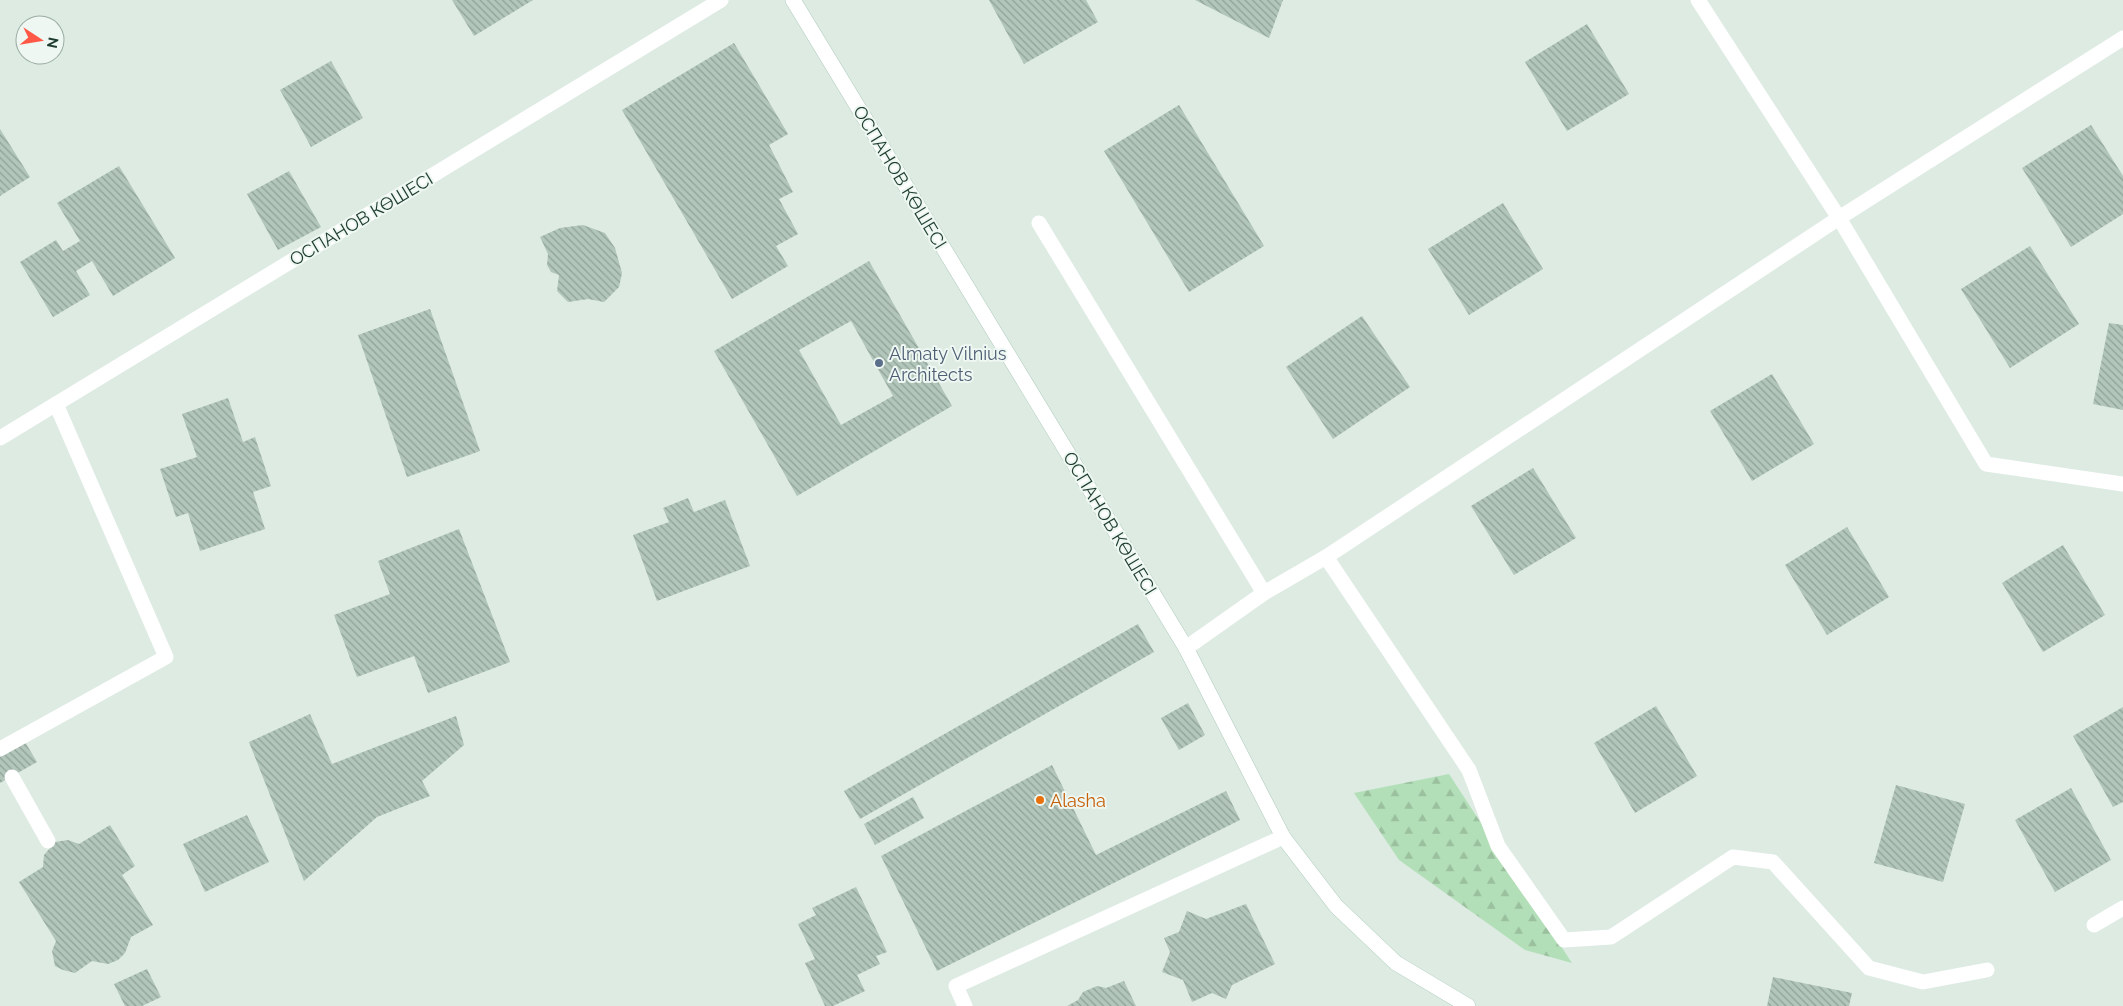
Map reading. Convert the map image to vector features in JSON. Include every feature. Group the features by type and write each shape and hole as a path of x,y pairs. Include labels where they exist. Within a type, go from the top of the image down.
{"street":[{"name":"ОСПАНОВ КӨШЕСІ","path":"0,438 721,0"},
{"name":"ОСПАНОВ КӨШЕСІ","path":"793,0 1186,648 1284,837 1336,906 1396,963 1468,1006"},
{"path":"1698,0 1839,218 1986,464 2123,484"},
{"path":"1186,648 1264,593 1326,557 1839,218 2123,38"},
{"path":"1039,223 1264,593"},
{"path":"0,749 166,657 56,404"},
{"path":"1326,557 1469,770 1498,846 1564,940 1611,937 1733,857 1772,862 1869,968 1923,982 1987,970"},
{"path":"12,777 48,841"},
{"path":"965,1006 956,986 1284,837"},
{"path":"2094,925 2123,908"}],"green space":[{"path":"1449,774 1572,963 1525,950 1399,860 1354,793"}],"building":[{"path":"452,0 533,0 474,36"},
{"path":"989,0 1086,0 1098,22 1024,64"},
{"path":"1195,0 1283,0 1269,38"},
{"path":"1587,24 1629,94 1567,131 1525,62"},
{"path":"734,43 788,134 769,145 793,192 779,199 798,234 776,246 788,266 732,299 622,110"},
{"path":"331,61 363,118 311,147 280,90"},
{"path":"1179,105 1264,246 1189,292 1104,151"},
{"path":"2091,125 2123,176 2123,214 2071,247 2022,168"},
{"path":"0,129 30,177 0,196"},
{"path":"119,166 175,258 113,296 92,261 76,271 90,295 53,317 20,262 56,240 63,251 80,241 57,203"},
{"path":"289,171 321,227 278,250 247,194"},
{"path":"1503,203 1543,269 1469,315 1428,249"},
{"path":"583,225 605,233 615,248 622,273 619,287 604,302 588,299 568,302 557,291 559,275 551,272 547,265 548,254 540,237 560,228"},
{"path":"2030,246 2079,324 2010,368 1961,289"},
{"path":"869,261 952,406 797,496 714,351","holes":["851,321 893,396 841,425 799,350"]},
{"path":"430,309 480,451 407,477 358,335"},
{"path":"1362,316 1410,387 1333,439 1286,367"},
{"path":"2109,323 2123,325 2123,410 2093,404"},
{"path":"1772,374 1814,444 1752,481 1710,411"},
{"path":"228,398 243,442 255,437 271,486 253,492 265,529 200,551 188,513 176,517 160,469 197,457 182,414"},
{"path":"1533,468 1576,538 1514,575 1471,506"},
{"path":"688,498 694,512 725,500 750,566 657,601 633,535 669,522 663,508"},
{"path":"1847,527 1889,597 1827,635 1785,565"},
{"path":"459,529 510,662 428,693 414,656 357,677 334,615 390,594 378,561"},
{"path":"2063,545 2105,615 2043,652 2002,583"},
{"path":"1138,624 1154,652 860,819 844,791"},
{"path":"1188,703 1205,735 1179,750 1161,718"},
{"path":"1656,706 1697,776 1635,813 1594,743"},
{"path":"2123,707 2123,802 2113,807 2073,736"},
{"path":"310,714 332,764 456,716 464,745 422,781 430,796 377,817 304,881 249,742"},
{"path":"25,742 37,762 0,783 0,756"},
{"path":"1052,765 1096,855 1226,791 1240,820 937,971 881,856"},
{"path":"1896,785 1965,804 1943,882 1874,863"},
{"path":"2071,788 2111,860 2055,892 2015,820"},
{"path":"913,797 924,818 875,845 864,824"},
{"path":"247,815 269,862 205,892 183,844"},
{"path":"110,825 135,866 122,875 153,925 131,937 125,953 118,960 108,964 92,961 75,973 63,970 55,966 52,951 56,941 19,882 43,867 44,855 55,842 68,840 79,844"},
{"path":"856,887 887,952 876,956 880,964 857,975 865,991 833,1006 825,1006 805,963 815,959 798,924 816,915 812,908"},
{"path":"1246,904 1275,964 1232,985 1226,999 1212,993 1192,1002 1183,980 1162,972 1170,952 1164,938 1179,932 1187,911 1206,919"},
{"path":"147,969 161,997 142,1006 125,1006 114,984"},
{"path":"1773,977 1852,993 1849,1006 1767,1006"},
{"path":"1124,981 1136,1006 1067,1006 1078,1000 1083,992 1097,986 1106,988"}],"place":[{"name":"Almaty Vilnius Architects","path":"879,363"},
{"name":"Alasha","path":"1040,800"}]}
